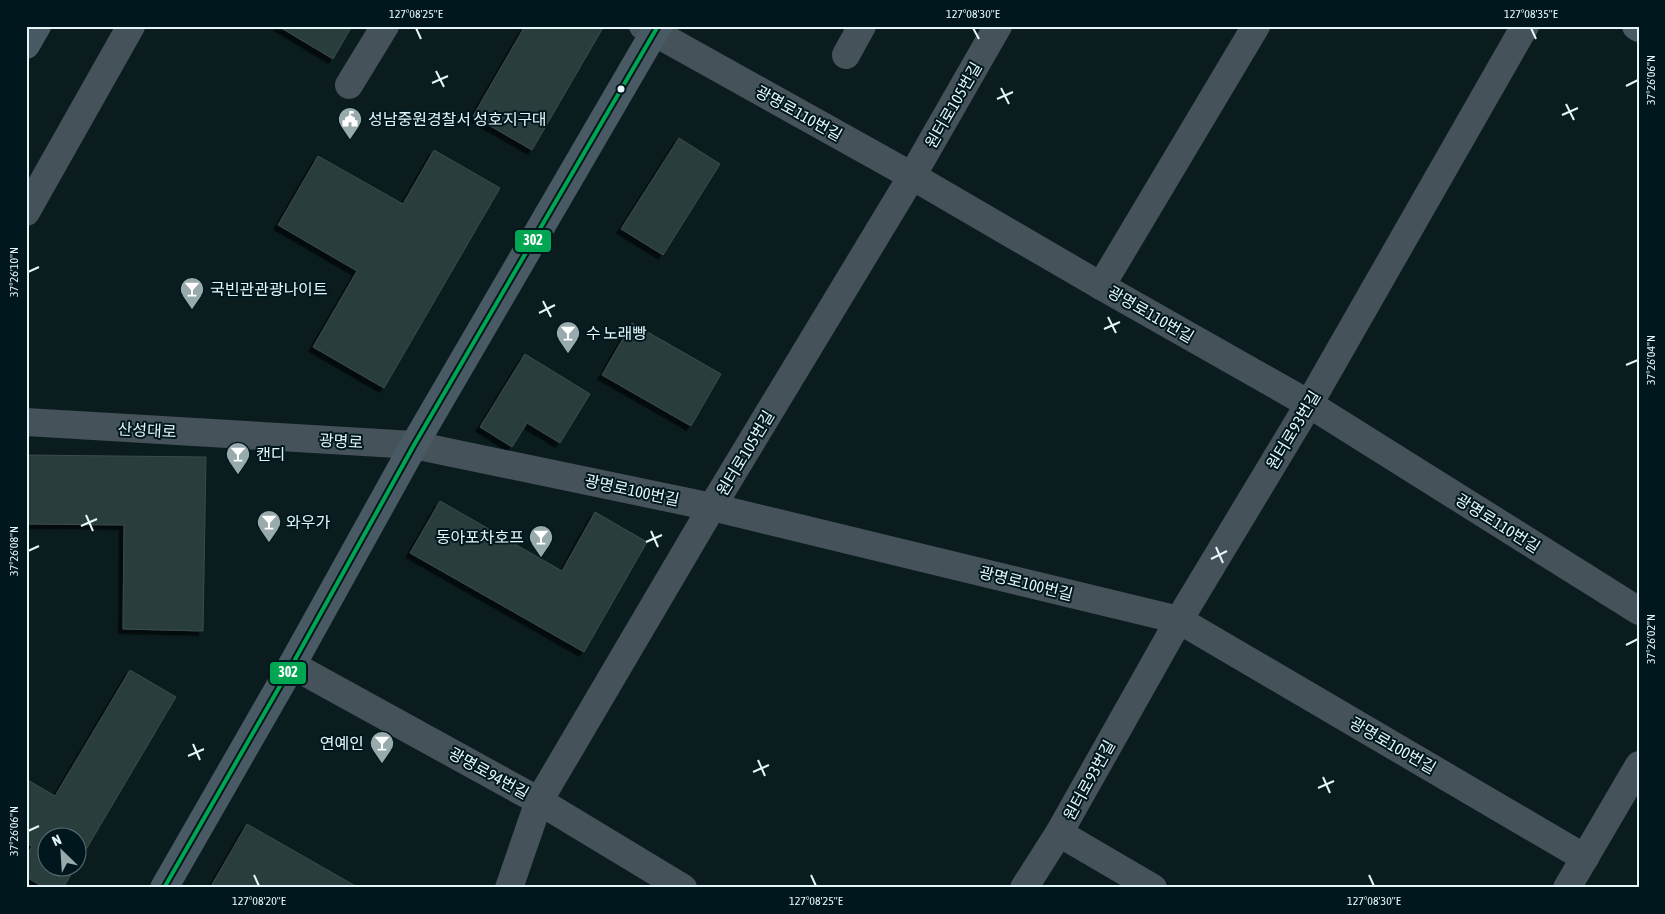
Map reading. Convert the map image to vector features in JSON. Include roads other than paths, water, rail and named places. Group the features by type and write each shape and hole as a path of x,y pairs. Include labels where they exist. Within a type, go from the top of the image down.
{"main road":[{"path":"26,45 37,26"},
{"path":"164,888 651,28"}],"street":[{"path":"26,212 131,26"},
{"path":"350,86 385,26"},
{"path":"846,56 862,26"},
{"name":"원터로105번길","path":"509,888 540,801 712,507 912,176 998,26"},
{"path":"1101,286 1256,26"},
{"name":"원터로93번길","path":"1024,888 1059,833 1179,620 1309,404 1525,26"},
{"name":"광명로110번길","path":"651,28 1309,404 1639,611"},
{"name":"산성대로","path":"26,422 268,437"},
{"name":"광명로","path":"268,437 414,445"},
{"name":"광명로100번길","path":"414,445 712,507 1179,620 1585,858"},
{"name":"광명로94번길","path":"292,665 540,801 683,888"},
{"path":"1567,888 1639,765"},
{"name":"원터로93번길","path":"1059,833 1153,888"}],"place":[{"name":"성남중원경찰서 성호지구대","path":"350,140"},
{"name":"국빈관관광나이트","path":"192,310"},
{"name":"수 노래빵","path":"568,354"},
{"name":"캔디","path":"238,475"},
{"name":"와우가","path":"269,543"},
{"name":"동아포차호프","path":"541,558"},
{"name":"연예인","path":"382,764"}]}
